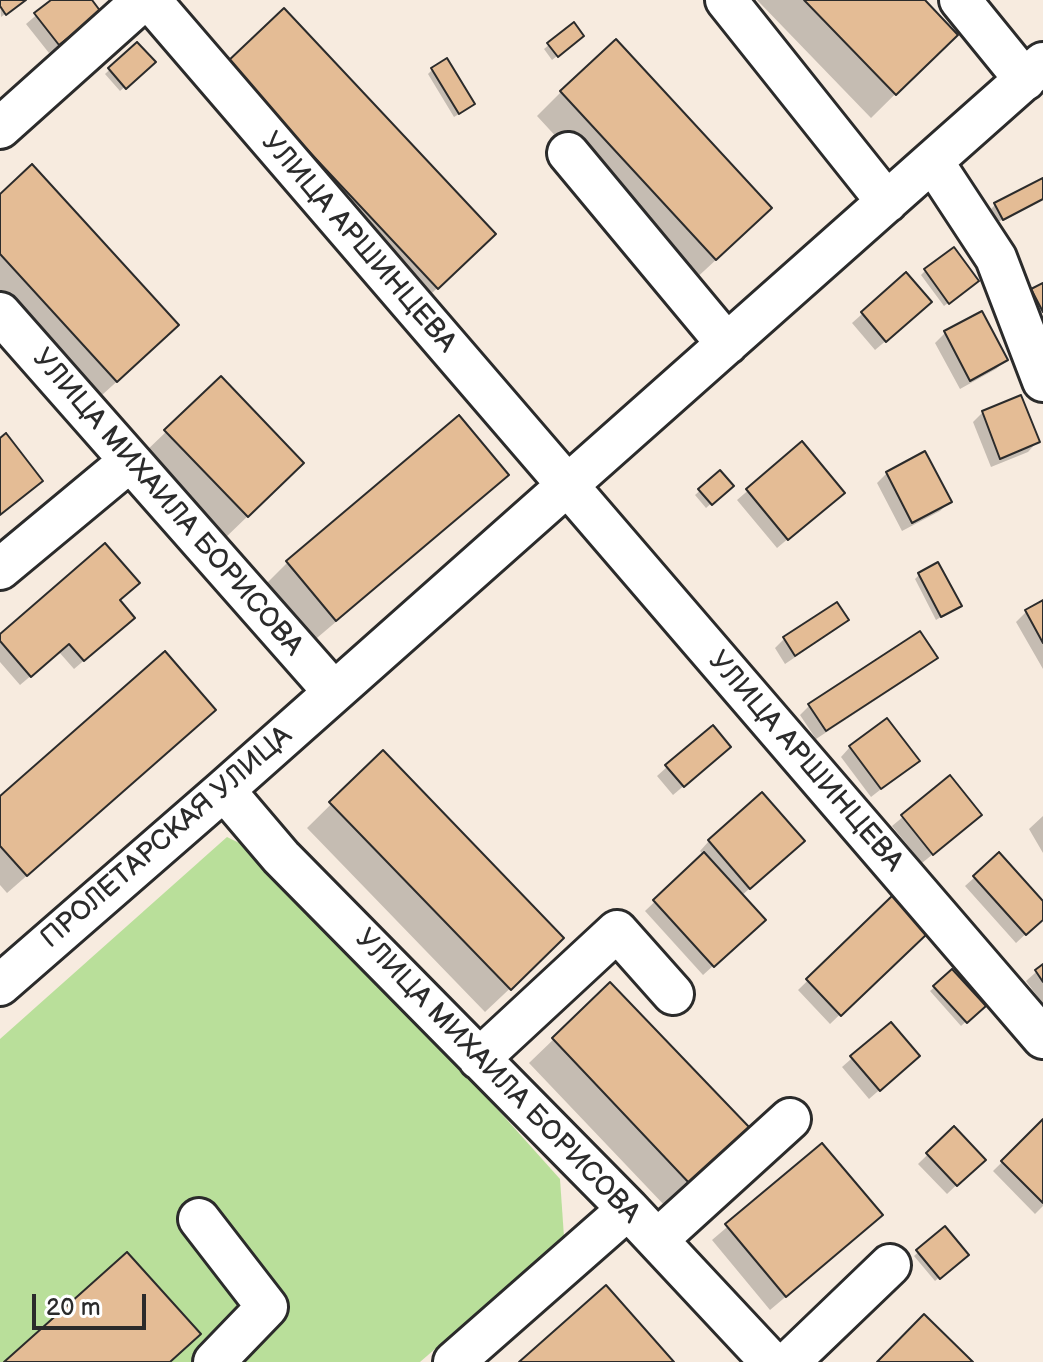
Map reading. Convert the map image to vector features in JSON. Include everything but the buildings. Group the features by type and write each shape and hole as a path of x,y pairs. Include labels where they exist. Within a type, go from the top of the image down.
{"street":[{"path":"0,128 143,0"},
{"name":"УЛИЦА АРШИНЦЕВА","path":"150,0 1043,1038"},
{"path":"726,0 887,202"},
{"path":"334,692 1034,72 960,0"},
{"path":"568,153 727,344"},
{"path":"933,162 996,258 1043,381"},
{"name":"УЛИЦА МИХАИЛА БОРИСОВА","path":"0,313 334,692"},
{"path":"0,569 130,461"},
{"name":"ПРОЛЕТАРСКАЯ УЛИЦА","path":"0,985 334,692"},
{"name":"УЛИЦА МИХАИЛА БОРИСОВА","path":"224,790 281,857 628,1209 771,1362"},
{"path":"479,1059 617,931 673,994"},
{"path":"657,1240 790,1119"},
{"path":"454,1362 628,1209"},
{"path":"199,1219 267,1307 214,1362"},
{"path":"789,1362 890,1265"}],"green space":[{"path":"227,837 274,860 560,1179 564,1237 420,1362 0,1362 0,1039"}]}
